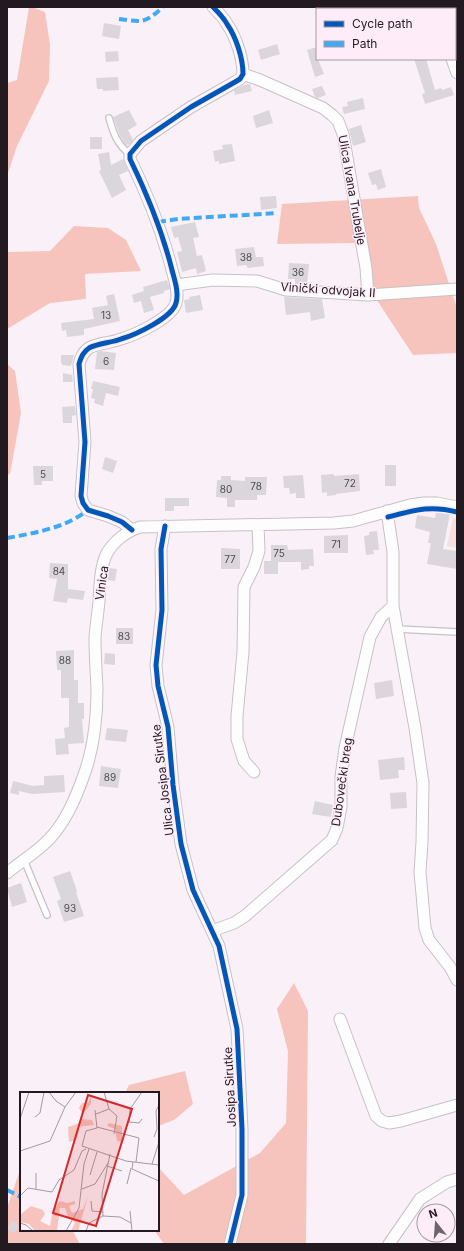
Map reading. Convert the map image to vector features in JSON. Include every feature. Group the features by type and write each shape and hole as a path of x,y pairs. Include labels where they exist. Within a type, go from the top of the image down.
{"street":[{"path":"132,530 122,522 88,510 83,503 81,496 85,442 79,364 81,357 88,349 93,346 120,340 132,335 166,316 173,310 176,303 176,285 167,249 158,222 130,159 130,154 141,141 191,107 240,79 243,74 241,56 233,35 228,24 213,7"},
{"path":"452,60 457,73"},
{"name":"Ulica Ivana Trubelje","path":"243,74 323,108 338,121 343,134 366,268 368,295"},
{"name":"Vinički odvojak II","path":"176,285 213,280 257,281 286,290 368,295 457,289"},
{"name":"Vinica","path":"7,873 44,844 58,828 71,806 85,772 92,741 95,715 97,690 95,638 103,565 107,554 114,544 123,536 132,530 140,528 165,526 346,522 410,505 424,503 437,503 457,507"},
{"path":"387,511 393,552 393,606 396,629 415,728 423,784 420,872 425,928 429,940 450,967 457,980"},
{"path":"254,772 244,761 237,739 237,716 242,652 244,587 254,567 259,551 258,525"},
{"name":"Ulica Josipa Sirutke","path":"165,526 161,549 162,610 156,665 158,686 168,727 173,785 181,844 192,890 212,931"},
{"name":"Dubovečki breg","path":"212,931 234,923 245,916 332,840 337,828 341,807 341,778 345,748 370,637 381,617 393,606"},
{"name":"Josipa Sirutke","path":"212,931 219,946 237,1029 242,1129 242,1195 230,1244"},
{"path":"340,1019 376,1116 382,1121 389,1123 400,1121 457,1105"},
{"path":"388,1244 420,1199 447,1182 457,1179"}],"lane":[{"path":"109,118 113,134 124,150 130,154"},
{"path":"396,629 457,632"},
{"path":"24,859 47,915"}],"shaded area":[{"path":"29,7 45,12 50,45 49,81 17,146 7,176 7,83 17,80"},
{"path":"418,196 419,208 436,244 457,308 457,353 413,355 365,282 360,243 277,244 282,204"},
{"path":"74,226 108,228 126,240 141,271 85,274 86,299 50,303 7,329 7,252 50,251"},
{"path":"7,364 15,371 21,413 10,474 7,475"},
{"path":"453,518 457,519 457,548 447,546"},
{"path":"294,983 308,1011 306,1244 164,1244 155,1231 159,1231 159,1168 184,1195 260,1153 286,1123 288,1051 277,1009"},
{"path":"185,1071 193,1104 174,1120 159,1126 159,1092 126,1092 129,1085"},
{"path":"20,1170 20,1231 73,1231 80,1244 7,1244 7,1208"}],"building":[{"path":"104,23 121,26 119,39 102,36"},
{"path":"277,44 280,54 261,60 258,50"},
{"path":"316,47 316,60 318,60 324,74 315,77 307,50"},
{"path":"118,51 119,61 106,62 105,52"},
{"path":"414,60 426,60 435,90 441,88 442,90 451,87 454,95 425,104 422,94 425,93"},
{"path":"118,77 119,90 103,91 103,89 97,89 96,78"},
{"path":"250,84 252,91 235,95 234,90"},
{"path":"322,86 326,95 318,98 315,97 312,89"},
{"path":"363,98 365,109 344,114 342,107 348,106 347,102"},
{"path":"129,110 137,125 128,130 133,140 130,144 126,145 120,136 113,117"},
{"path":"269,110 273,123 256,128 253,116"},
{"path":"361,125 366,142 353,146 349,129"},
{"path":"90,137 102,137 102,149 90,149"},
{"path":"232,144 235,161 219,164 219,161 215,162 213,151 223,149 222,145"},
{"path":"109,152 111,165 123,159 128,171 119,175 126,190 112,198 99,171 101,170 98,154"},
{"path":"381,169 386,187 378,190 376,184 372,185 368,173"},
{"path":"276,196 277,208 261,210 260,197"},
{"path":"195,222 199,237 193,238 197,256 202,255 206,271 197,274 196,268 182,272 177,252 182,251 178,237 174,238 171,227"},
{"path":"254,247 256,257 263,257 264,266 248,268 246,265 237,266 235,249"},
{"path":"289,263 309,264 307,284 295,284 295,279 288,279"},
{"path":"167,280 170,289 164,291 164,293 150,297 154,310 144,313 141,301 134,303 132,295 144,291 143,287"},
{"path":"114,294 120,321 84,329 84,335 67,337 66,330 62,331 61,323 94,319 92,308 108,305 106,296"},
{"path":"200,295 203,310 186,313 184,300 190,299 189,297"},
{"path":"284,297 322,299 325,318 311,321 310,312 286,315"},
{"path":"101,351 116,353 114,370 95,369 97,352"},
{"path":"61,355 74,355 71,366 62,365"},
{"path":"63,373 72,375 73,382 63,382"},
{"path":"93,381 120,387 118,396 106,393 103,406 94,403 95,399 91,398"},
{"path":"75,406 76,415 72,416 72,423 63,423 62,407"},
{"path":"105,457 117,461 113,473 102,469"},
{"path":"385,465 396,465 396,486 385,486"},
{"path":"33,466 53,466 53,481 42,481 42,485 34,485"},
{"path":"334,474 334,476 359,474 360,491 327,496 327,492 322,493 321,475"},
{"path":"303,475 305,498 296,498 296,493 290,494 289,488 284,488 283,476"},
{"path":"221,476 231,476 231,480 245,481 245,477 267,477 266,495 257,495 257,500 235,500 235,507 227,507 227,498 216,497 217,480 221,480"},
{"path":"165,498 189,498 189,506 174,506 174,511 165,511"},
{"path":"436,512 450,514 443,549 457,551 457,569 427,564 431,543 428,543 430,532 415,528 417,515 435,518"},
{"path":"377,531 379,550 373,550 374,554 366,555 364,536 369,535 369,532"},
{"path":"348,535 348,553 324,553 324,536"},
{"path":"271,545 287,545 288,550 313,549 314,566 309,566 309,569 301,570 301,562 278,562 278,574 264,574 264,561 271,561"},
{"path":"221,548 240,549 240,569 221,569"},
{"path":"50,563 68,564 68,589 85,591 83,600 68,598 67,603 53,601 57,579 49,578"},
{"path":"109,568 117,569 115,581 107,580"},
{"path":"116,628 133,628 133,644 116,644"},
{"path":"74,650 74,680 78,680 78,703 84,703 84,719 82,719 84,743 68,744 69,754 56,755 55,739 65,738 64,728 69,727 69,698 61,698 61,670 57,670 56,651"},
{"path":"105,653 115,654 115,665 104,664"},
{"path":"392,680 394,696 376,699 374,683"},
{"path":"107,728 128,730 126,742 105,740"},
{"path":"404,757 405,770 398,770 399,778 380,780 378,760"},
{"path":"101,766 121,769 118,788 99,786"},
{"path":"64,775 65,792 32,794 19,791 19,795 10,793 13,781 33,786 44,785 44,776"},
{"path":"406,792 407,808 391,809 390,793"},
{"path":"315,801 333,805 331,817 312,814"},
{"path":"70,871 84,916 64,922 57,901 61,899 53,877"},
{"path":"21,883 27,902 12,907 7,888"},
{"path":"13,1220 19,1226 14,1233 7,1229"}],"marked path":[{"path":"119,19 133,21 147,19 163,7"},
{"path":"158,222 178,219 277,213"},
{"path":"7,538 49,529 70,521 88,510"},
{"path":"7,1190 20,1196"}],"cycle path":[{"path":"132,530 122,522 88,510 83,503 81,496 85,442 79,364 82,355 89,348 127,337 144,330 161,320 173,309 176,303 176,287 164,241 149,200 130,159 130,154 141,141 191,107 240,79 243,74 240,55 233,35 224,20 213,7"},
{"path":"388,517 422,509 439,509 457,512"},
{"path":"165,526 161,549 162,610 156,665 158,686 168,727 173,785 181,844 193,890 219,946 237,1029 242,1129 242,1195 230,1244"}]}
